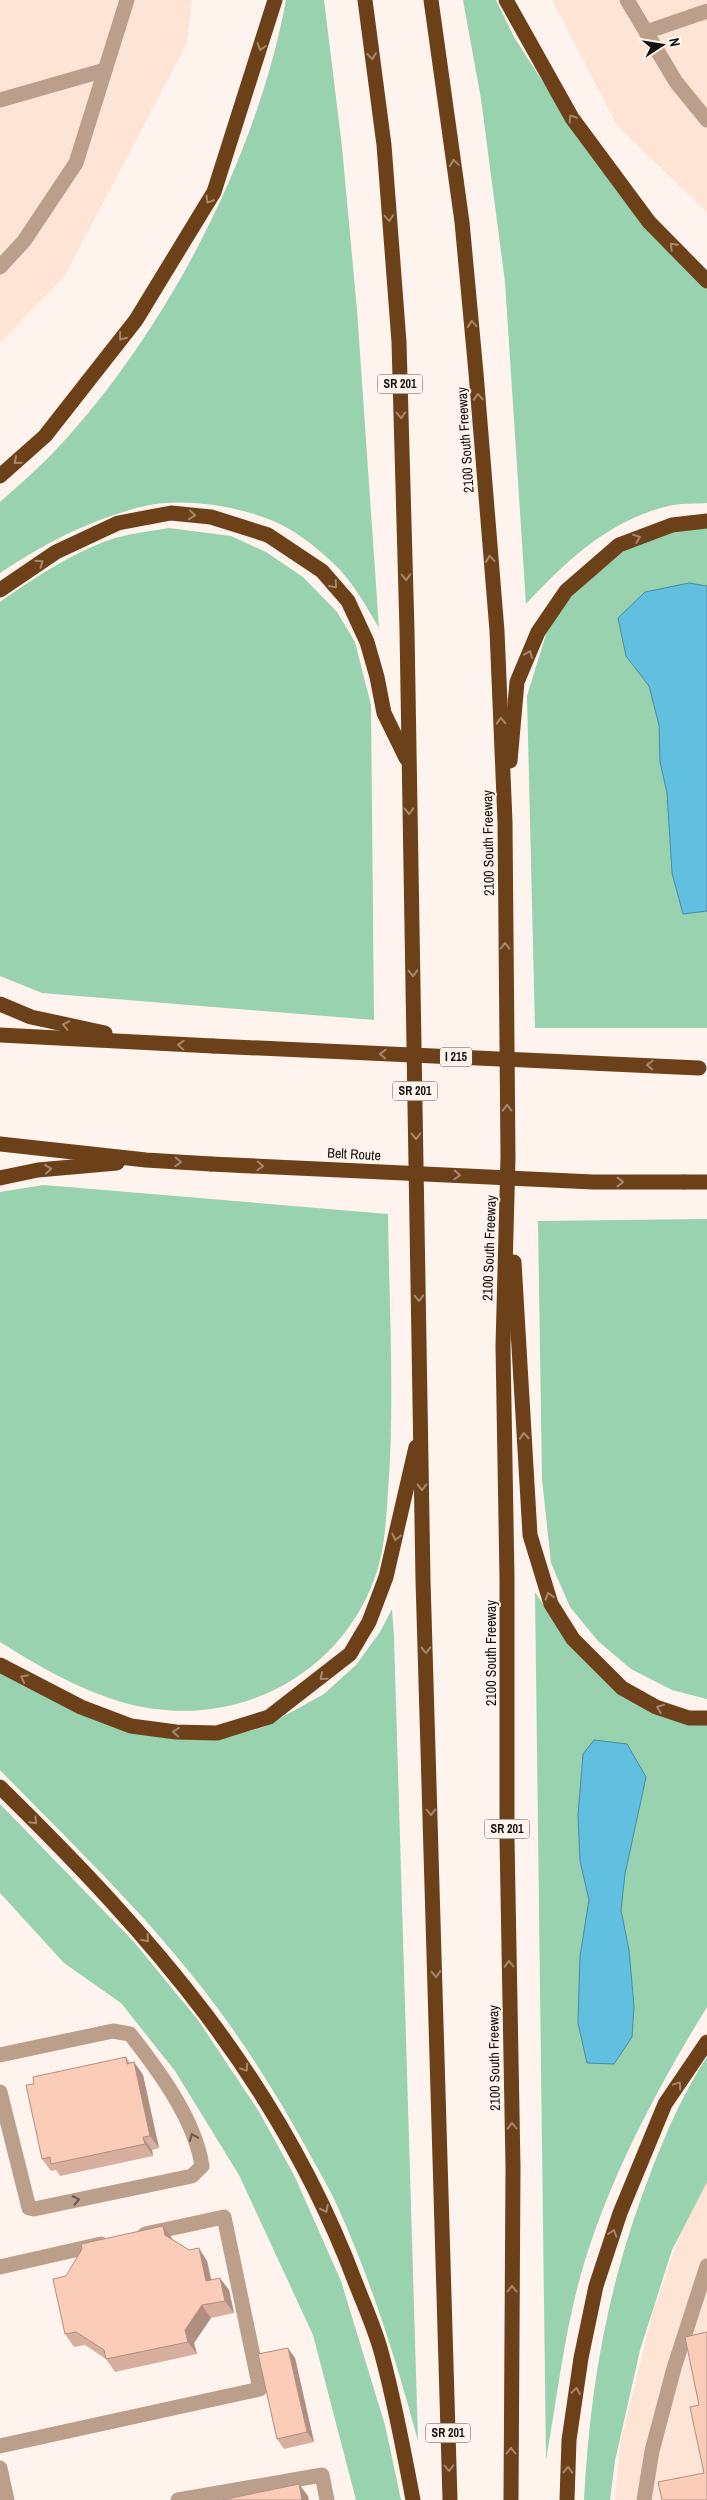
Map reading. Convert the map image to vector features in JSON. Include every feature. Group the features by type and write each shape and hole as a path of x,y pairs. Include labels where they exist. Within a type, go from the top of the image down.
{"highway":[{"path":"0,476 45,436 136,320 214,192 275,0"},
{"name":"SR 201","path":"365,0 384,145 398,342 407,630 424,1589 450,2500"},
{"name":"2100 South Freeway","path":"431,0 462,222 476,373 497,630 505,822 505,1000 508,1157 503,1346 512,2167 511,2500"},
{"path":"506,0 572,118 649,222 707,280"},
{"path":"0,590 56,552 118,523 171,513 211,517 268,535 322,571 348,601 367,642 377,677 384,713 408,762"},
{"path":"505,822 517,682 538,632 566,591 619,545 672,525 707,521"},
{"path":"0,1004 31,1017 148,1043"},
{"name":"I 215","path":"0,1035 703,1068"},
{"name":"Belt Route","path":"0,1144 146,1160 212,1164 592,1182 707,1182"},
{"path":"508,1157 530,1535 551,1604 573,1639 622,1688 656,1707 688,1718 707,1718"},
{"path":"0,1178 38,1170 146,1160"},
{"path":"0,1665 80,1707 131,1726 176,1732 217,1733 269,1717 350,1654 369,1622 386,1578 422,1421"},
{"path":"0,1786 126,1917 165,1961 210,2018 277,2117 328,2214 382,2353 413,2500"},
{"path":"567,2500 569,2440 581,2358 596,2286 620,2213 665,2104 707,2042"}],"street":[{"path":"0,267 24,241 76,163 127,0"},
{"path":"627,0 676,82 707,120"},
{"path":"646,32 707,12"},
{"path":"0,100 105,70"},
{"path":"0,2055 122,2031 130,2034 160,2073 185,2119 199,2153 202,2166 192,2176 34,2209 29,2208 0,2092"},
{"path":"0,2267 224,2217 260,2389 0,2446"},
{"path":"644,2500 652,2451 674,2368 707,2266"},
{"path":"0,2468 7,2500"},
{"path":"183,2499 322,2475 327,2500"}],"shaded area":[{"path":"0,0 192,0 187,43 64,277 0,343"},
{"path":"552,0 707,0 707,212 618,127"},
{"path":"707,2180 707,2500 615,2500 620,2444 654,2308 684,2223"}],"green space":[{"path":"286,0 324,0 342,147 357,310 379,628 345,576 325,555 303,538 271,520 240,510 206,504 156,504 121,512 67,534 33,552 0,573 0,502 50,456 91,410 130,358 166,303 199,244 228,184 253,122 272,60"},
{"path":"463,0 496,0 514,37 566,118 707,285 707,503 677,504 651,511 610,530 574,557 526,604 505,282 481,99"},
{"path":"707,525 707,1028 535,1028 527,696 548,628 574,593 624,551 654,536"},
{"path":"169,528 231,536 266,552 303,577 337,612 355,642 371,705 374,1020 42,993 0,976 0,602 55,566 100,543 128,535"},
{"path":"44,1185 388,1214 391,1423 386,1524 383,1545 375,1577 360,1610 339,1639 315,1664 286,1684 254,1698 220,1708 185,1711 148,1708 129,1704 90,1691 52,1673 0,1642 0,1192"},
{"path":"707,1219 707,1699 672,1690 631,1669 598,1641 570,1607 551,1563 542,1479 538,1221"},
{"path":"535,1592 563,1635 620,1690 707,1724 707,2007 635,2136 619,2170 592,2239 570,2320 546,2460"},
{"path":"392,1609 418,2441 384,2325 352,2240 331,2193 276,2095 234,2030 180,1960 104,1876 0,1770 0,1670 134,1730 231,1736 264,1727 324,1694 356,1665 380,1632"},
{"path":"0,1804 134,1942 198,2020 258,2110 294,2175 341,2281 385,2425 401,2500 356,2500 313,2335 239,2175 175,2071 121,2003 64,1963 0,1893"},
{"path":"707,2057 707,2182 672,2250 640,2350 615,2461 610,2500 584,2500 596,2375 622,2256 661,2146 682,2101"}],"water":[{"path":"689,583 707,586 707,911 683,914 672,873 667,793 660,762 659,725 649,686 626,656 618,618 645,592"},
{"path":"594,1740 627,1744 646,1777 625,1874 621,1910 629,1950 634,2006 632,2037 614,2064 587,2063 578,2023 580,1956 589,1900 580,1861 578,1815 583,1754"}],"building":[{"path":"126,2057 127,2064 134,2062 150,2136 143,2137 145,2144 51,2164 50,2157 42,2159 26,2085 34,2084 33,2077"},
{"path":"163,2226 165,2235 189,2250 199,2248 206,2281 220,2278 225,2301 202,2305 185,2330 188,2342 106,2359 104,2350 76,2332 65,2334 53,2279 66,2276 82,2249 81,2244"},
{"path":"707,2332 707,2500 662,2500 658,2482 704,2473 690,2407 699,2405 685,2337"},
{"path":"288,2348 307,2432 277,2439 258,2354"},
{"path":"299,2484 302,2500 222,2500"}]}
